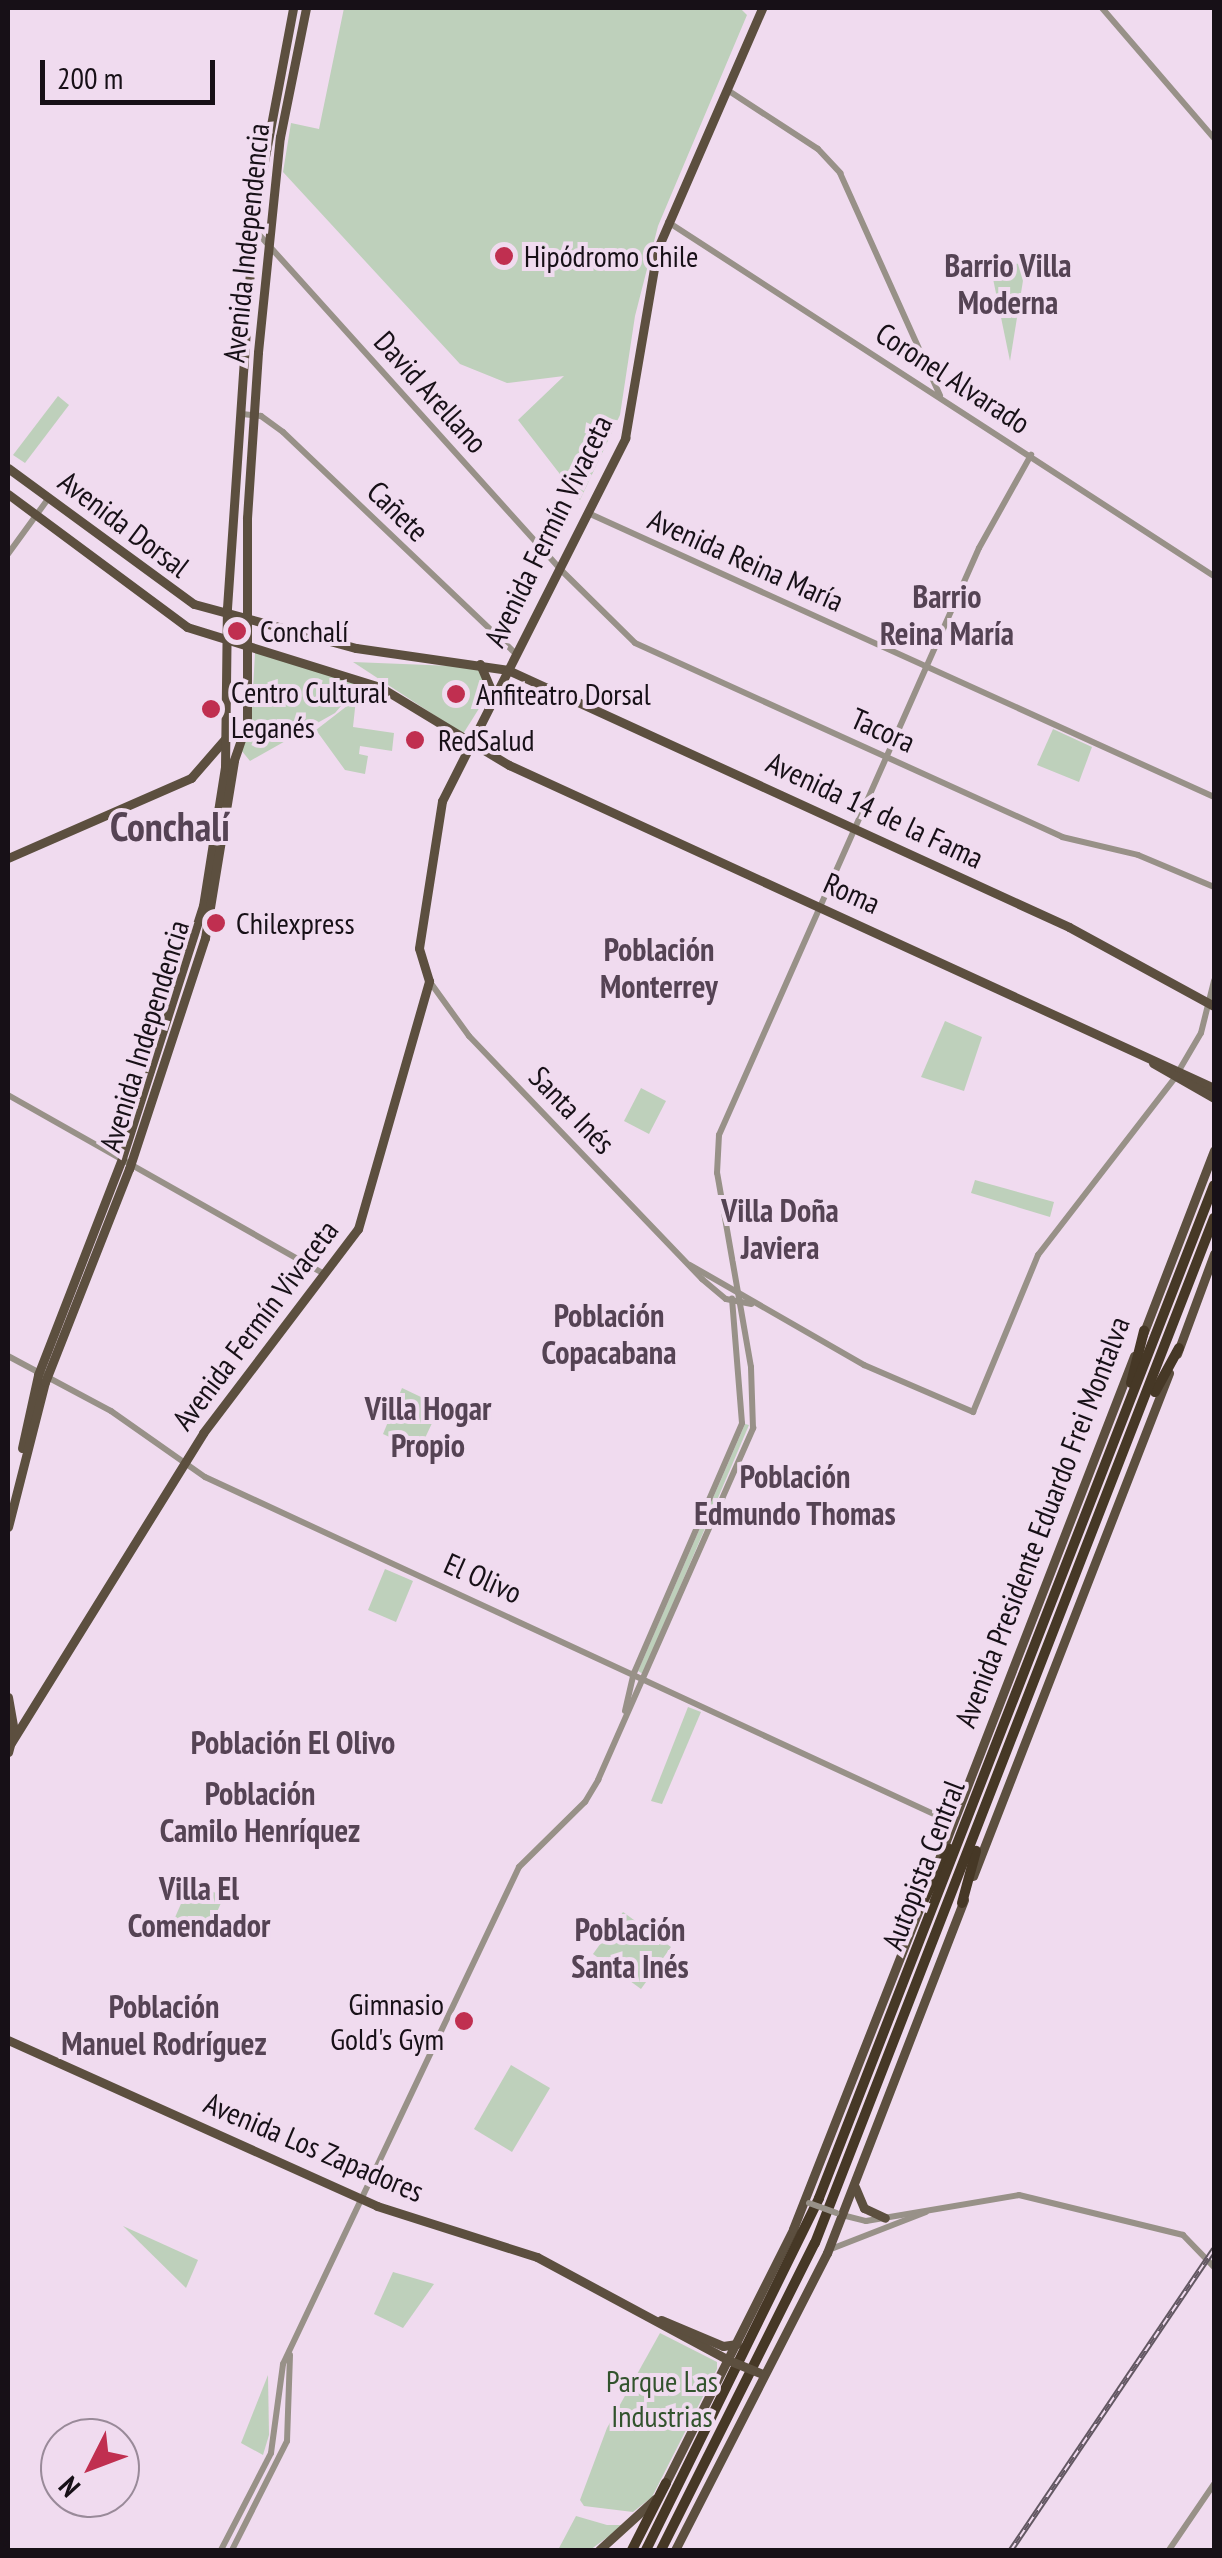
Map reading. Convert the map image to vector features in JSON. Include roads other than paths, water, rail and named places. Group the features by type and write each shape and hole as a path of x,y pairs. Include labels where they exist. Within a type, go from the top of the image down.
{"highway":[{"name":"Autopista Central","path":"646,2550 798,2247 1214,1185"},
{"name":"Autopista Central","path":"661,2550 809,2256 988,1807 1214,1218"},
{"path":"1120,1427 1144,1331"},
{"path":"1133,1433 1179,1348"},
{"path":"920,1908 975,1799"},
{"path":"962,1903 988,1807"},
{"path":"632,2550 666,2483"}],"main road":[{"name":"Avenida Independencia","path":"126,1160 196,936 226,737 227,616 254,228 293,8"},
{"name":"Avenida Independencia","path":"8,1505 44,1372 126,1160 205,938 234,760 246,723 254,414 268,246 306,8"},
{"name":"Avenida Fermín Vivaceta","path":"9,1748 185,1462 328,1276 361,1222 429,981 419,954 437,823 469,744 588,513 631,419 647,293 667,221 729,91 762,8"},
{"name":"Avenida Dorsal","path":"8,468 156,582 227,616 391,655 478,663 508,670"},
{"name":"Avenida Dorsal","path":"8,494 158,610 226,642 380,687 469,744"},
{"path":"478,663 492,679 493,698"},
{"name":"Avenida 14 de la Fama","path":"508,670 1069,926 1212,1004"},
{"path":"8,858 191,778 226,737"},
{"name":"Roma","path":"469,744 1148,1057 1177,1076 1214,1088"},
{"path":"1177,1076 1214,1098"},
{"name":"Avenida Presidente Eduardo Frei Montalva","path":"598,2550 640,2517 666,2483 731,2361 807,2202 1214,1150"},
{"path":"675,2550 826,2253 1214,1254"},
{"name":"Avenida Independencia","path":"8,1527 44,1372"},
{"path":"8,1697 9,1748"},
{"name":"Avenida Los Zapadores","path":"8,2040 363,2200 537,2257 731,2361 766,2372"},
{"path":"854,2182 861,2205 885,2218"},
{"name":"Avenida Los Zapadores","path":"658,2320 722,2346 737,2344"}],"street":[{"path":"1102,8 1214,138"},
{"path":"729,91 818,149 840,173 940,397"},
{"name":"Coronel Alvarado","path":"667,221 1214,576"},
{"name":"David Arellano","path":"254,228 560,569"},
{"path":"921,385 930,375"},
{"path":"242,414 254,414"},
{"name":"Cañete","path":"254,414 282,432 516,654"},
{"path":"624,1712 634,1672 742,1423 735,1302 718,1142 1006,491 1031,455"},
{"path":"8,554 48,499"},
{"name":"Avenida Reina María","path":"588,513 1214,796"},
{"name":"Tacora","path":"560,569 640,646 1062,837 1138,854 1214,887"},
{"name":"Santa Inés","path":"429,981 469,1036 690,1265 735,1302 754,1304"},
{"path":"1177,1076 1212,1004 1214,981"},
{"name":"Santa Inés","path":"690,1265 864,1365 974,1412 1038,1256 1177,1076"},
{"path":"8,1095 328,1276"},
{"path":"221,2550 271,2453 278,2380 519,1867 588,1798 755,1422 735,1302"},
{"name":"El Olivo","path":"8,1356 44,1372 185,1462 952,1822"},
{"path":"742,1423 755,1422"},
{"path":"807,2202 839,2214 885,2218 988,2195 1032,2197 1183,2236 1214,2267"},
{"path":"826,2253 850,2236 930,2209"},
{"path":"232,2550 287,2440 290,2355"},
{"path":"1169,2550 1214,2484"}],"railway":[{"path":"1011,2550 1214,2249"}],"place":[{"name":"Hipódromo Chile","path":"504,256"},
{"name":"Conchalí","path":"237,631"},
{"name":"Anfiteatro Dorsal","path":"456,694"},
{"name":"Centro Cultural Leganés","path":"211,709"},
{"name":"RedSalud","path":"415,740"},
{"name":"Chilexpress","path":"216,923"},
{"name":"Gimnasio Gold's Gym","path":"464,2021"}],"district":[{"name":"Barrio Villa Moderna","path":"1008,284"},
{"name":"Barrio Reina María","path":"947,616"},
{"name":"Conchalí","path":"170,826"},
{"name":"Población Monterrey","path":"659,968"},
{"name":"Villa Doña Javiera","path":"780,1230"},
{"name":"Población Copacabana","path":"609,1334"},
{"name":"Villa Hogar Propio","path":"428,1428"},
{"name":"Población Edmundo Thomas","path":"795,1496"},
{"name":"Población El Olivo","path":"293,1742"},
{"name":"Población Camilo Henríquez","path":"260,1812"},
{"name":"Villa El Comendador","path":"199,1908"},
{"name":"Población Santa Inés","path":"630,1948"},
{"name":"Población Manuel Rodríguez","path":"164,2026"}],"park label":[{"name":"Parque Las Industrias","path":"662,2398"}]}
